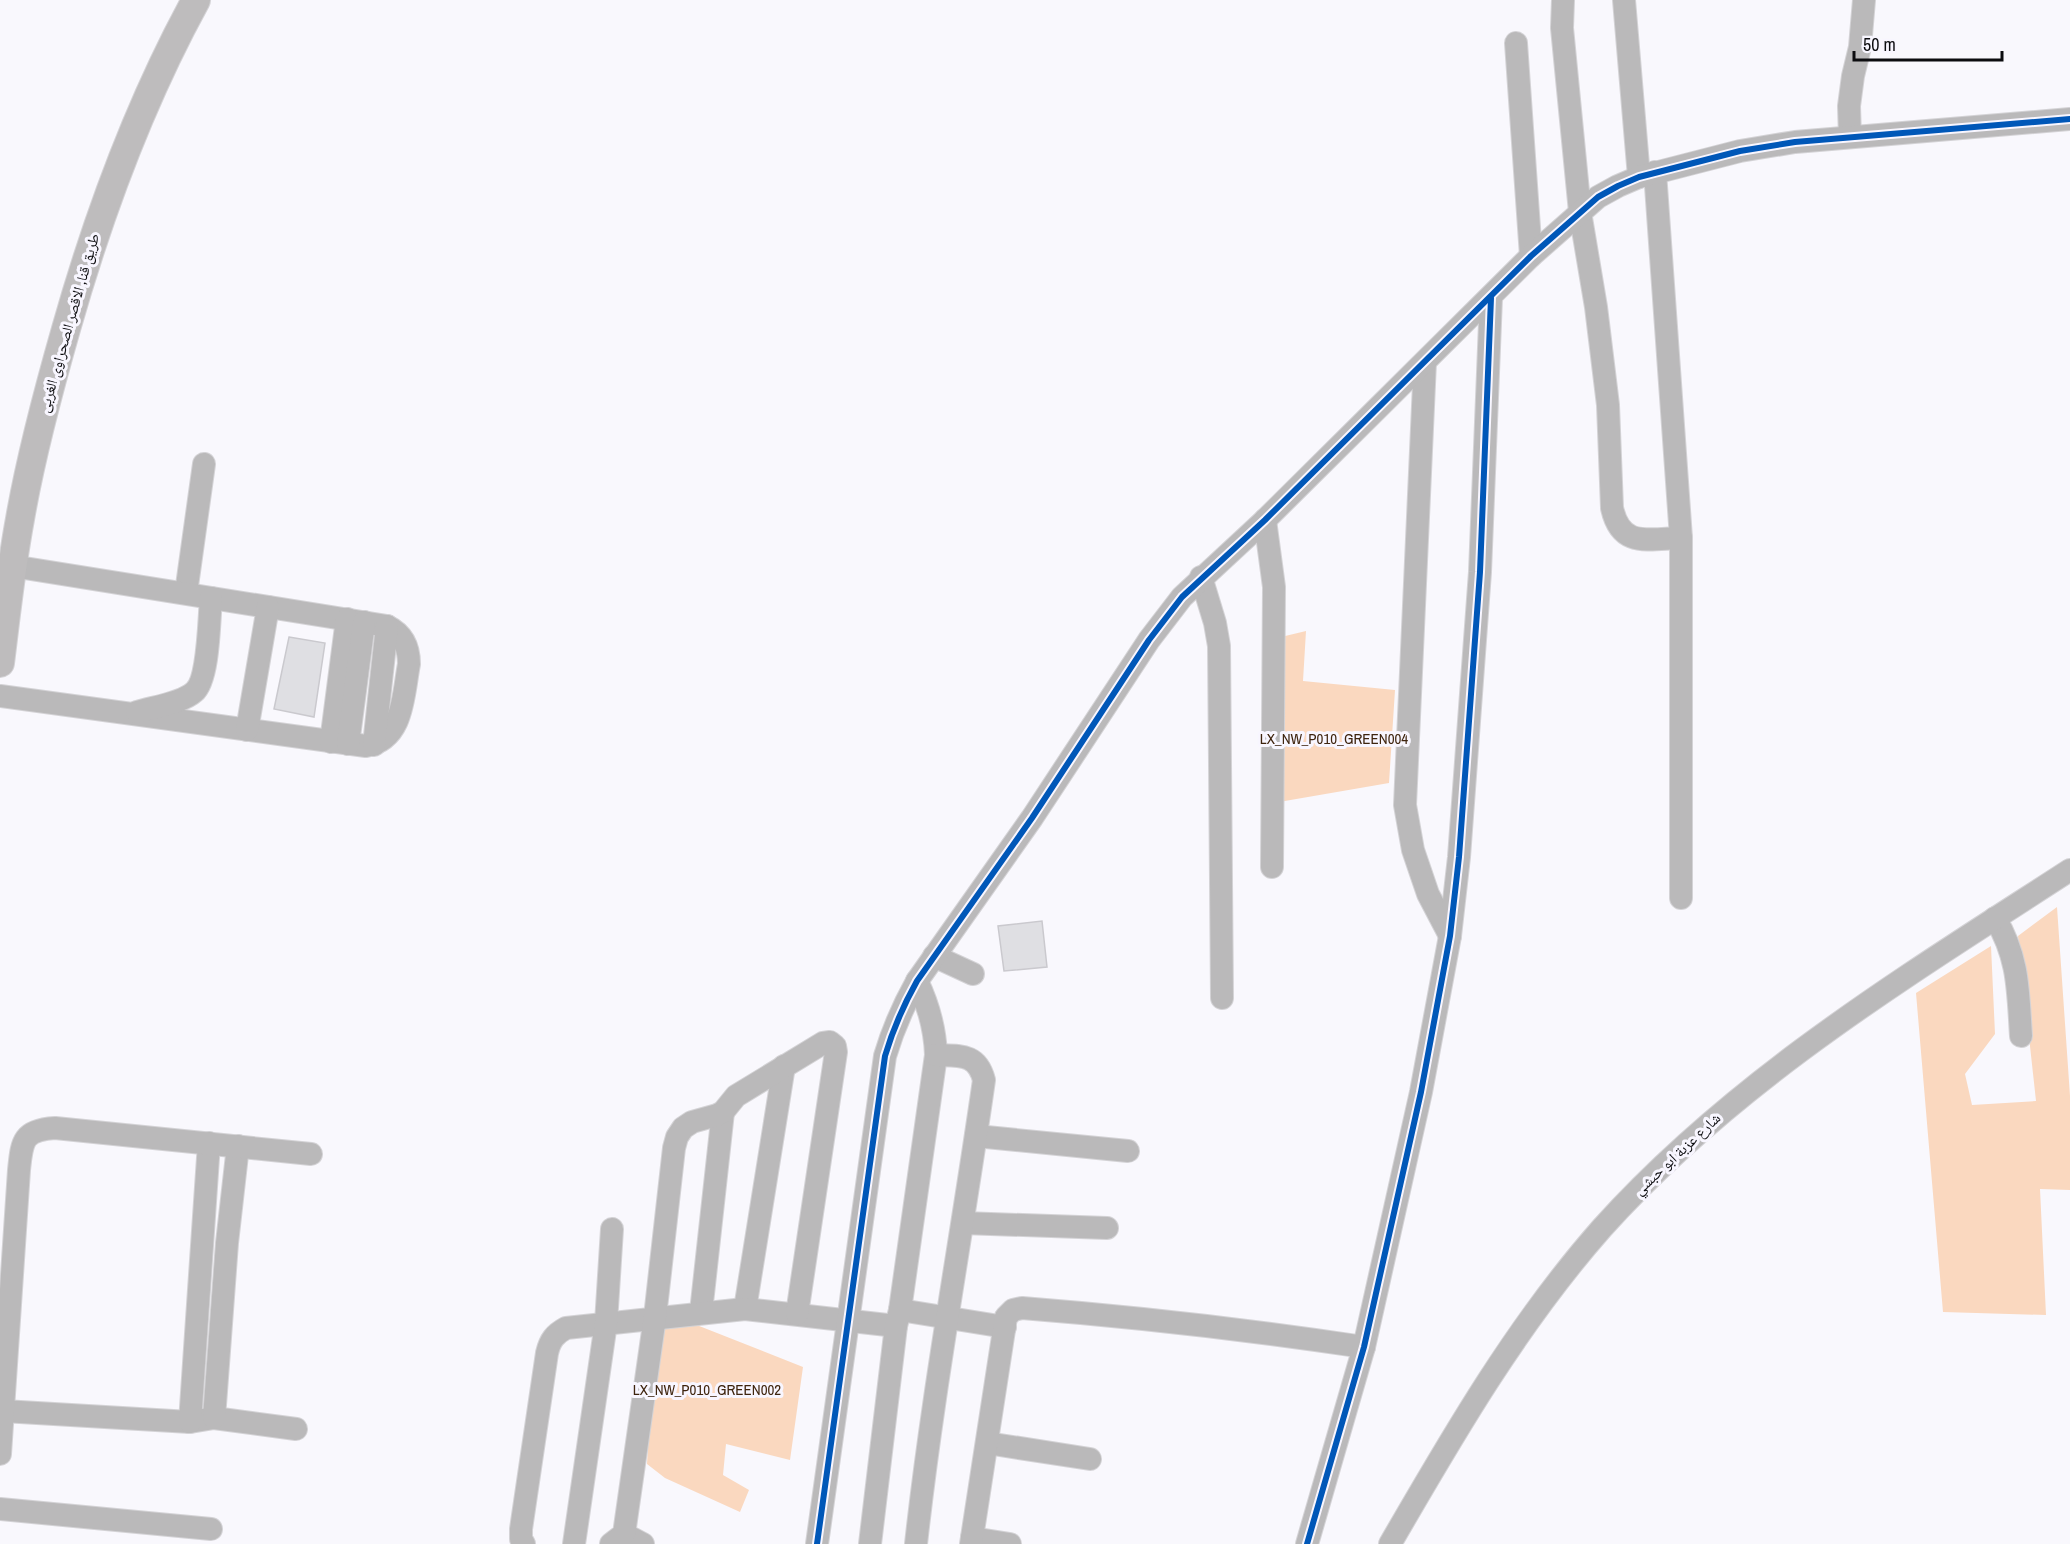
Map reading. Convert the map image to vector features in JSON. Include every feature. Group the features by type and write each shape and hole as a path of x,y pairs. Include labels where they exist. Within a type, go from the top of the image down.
{"main road":[{"name":"طريق قنا, الاقصر الصحراوى الغربى","path":"0,663 12,566 36,443 57,359 92,244 134,131 196,0"}],"street":[{"path":"1563,0 1563,28 1580,212 1603,356 1608,405 1612,508 1615,524 1626,535 1642,539 1681,538"},
{"path":"1624,0 1647,175 1681,538 1681,898"},
{"path":"1850,137 1849,106 1860,47 1864,0"},
{"path":"1516,43 1531,256"},
{"path":"817,1544 885,1056 904,1005 917,981 1032,818 1164,618 1201,577 1265,520 1531,256 1598,197 1647,175 1740,151 1795,142 2070,118"},
{"path":"1307,1544 1364,1347 1421,1092 1450,936 1459,857 1480,572 1491,298"},
{"path":"1425,363 1405,804 1417,861 1428,894 1450,936"},
{"path":"186,593 204,464"},
{"path":"1265,520 1274,586 1272,867"},
{"path":"0,696 359,746 374,745 392,733 398,720 409,664 405,642 387,626 12,566"},
{"path":"1201,577 1215,623 1219,646 1222,998"},
{"path":"130,714 183,699 199,687 204,674 211,598"},
{"path":"247,730 268,607"},
{"path":"340,743 356,621"},
{"name":"شارع عزبة ابو حبشي","path":"1390,1544 1482,1391 1541,1303 1602,1229 1668,1160 1740,1096 1835,1024 2070,870"},
{"path":"1995,918 2012,953 2016,972 2021,1036"},
{"path":"934,956 973,974"},
{"path":"870,1544 898,1318 936,1055 933,1021 917,981"},
{"path":"626,1541 677,1137 683,1128 692,1122 711,1118 723,1112 736,1096 784,1065 830,1042 835,1046 836,1052 797,1314"},
{"path":"916,1544 926,1452 984,1080 975,1061 965,1057 936,1055"},
{"path":"745,1309 784,1065"},
{"path":"701,1312 723,1112"},
{"path":"0,1454 18,1181 23,1141 36,1131 55,1128 311,1154"},
{"path":"976,1136 1128,1150"},
{"path":"190,1422 209,1143"},
{"path":"214,1418 227,1243 238,1146"},
{"path":"963,1223 1107,1228"},
{"path":"574,1544 606,1323 612,1228"},
{"path":"1010,1544 971,1541 1006,1317 1013,1310 1022,1308 1137,1317 1251,1330 1364,1347"},
{"path":"524,1544 521,1539 521,1529 550,1342 557,1333 566,1328 745,1309 848,1320 947,1318 1005,1327"},
{"path":"3,1411 190,1422 214,1418 296,1429"},
{"path":"987,1443 1090,1459"},
{"path":"0,1509 211,1529"}],"green space":[{"name":"LX_NW_P010_GREEN004","path":"1306,631 1303,681 1395,690 1389,783 1279,802 1281,637"},
{"path":"2057,907 2070,1096 2070,1190 2040,1189 2046,1315 1943,1312 1916,993 1991,946 1995,1034 1965,1074 1972,1105 2036,1101 2018,936"},
{"name":"LX_NW_P010_GREEN002","path":"656,1309 803,1367 790,1460 726,1444 723,1475 749,1490 740,1512 665,1478 647,1464"}],"building":[{"path":"289,637 325,643 314,717 274,709"},
{"path":"1042,921 1047,967 1004,971 998,926"}],"cycle path":[{"path":"817,1544 885,1056 895,1027 917,981 1032,818 1149,640 1182,597 1265,520 1531,256 1598,197 1618,186 1639,177 1740,151 1795,142 2070,119"},
{"path":"1307,1544 1364,1347 1421,1092 1450,936 1459,857 1480,572 1491,298"}]}
